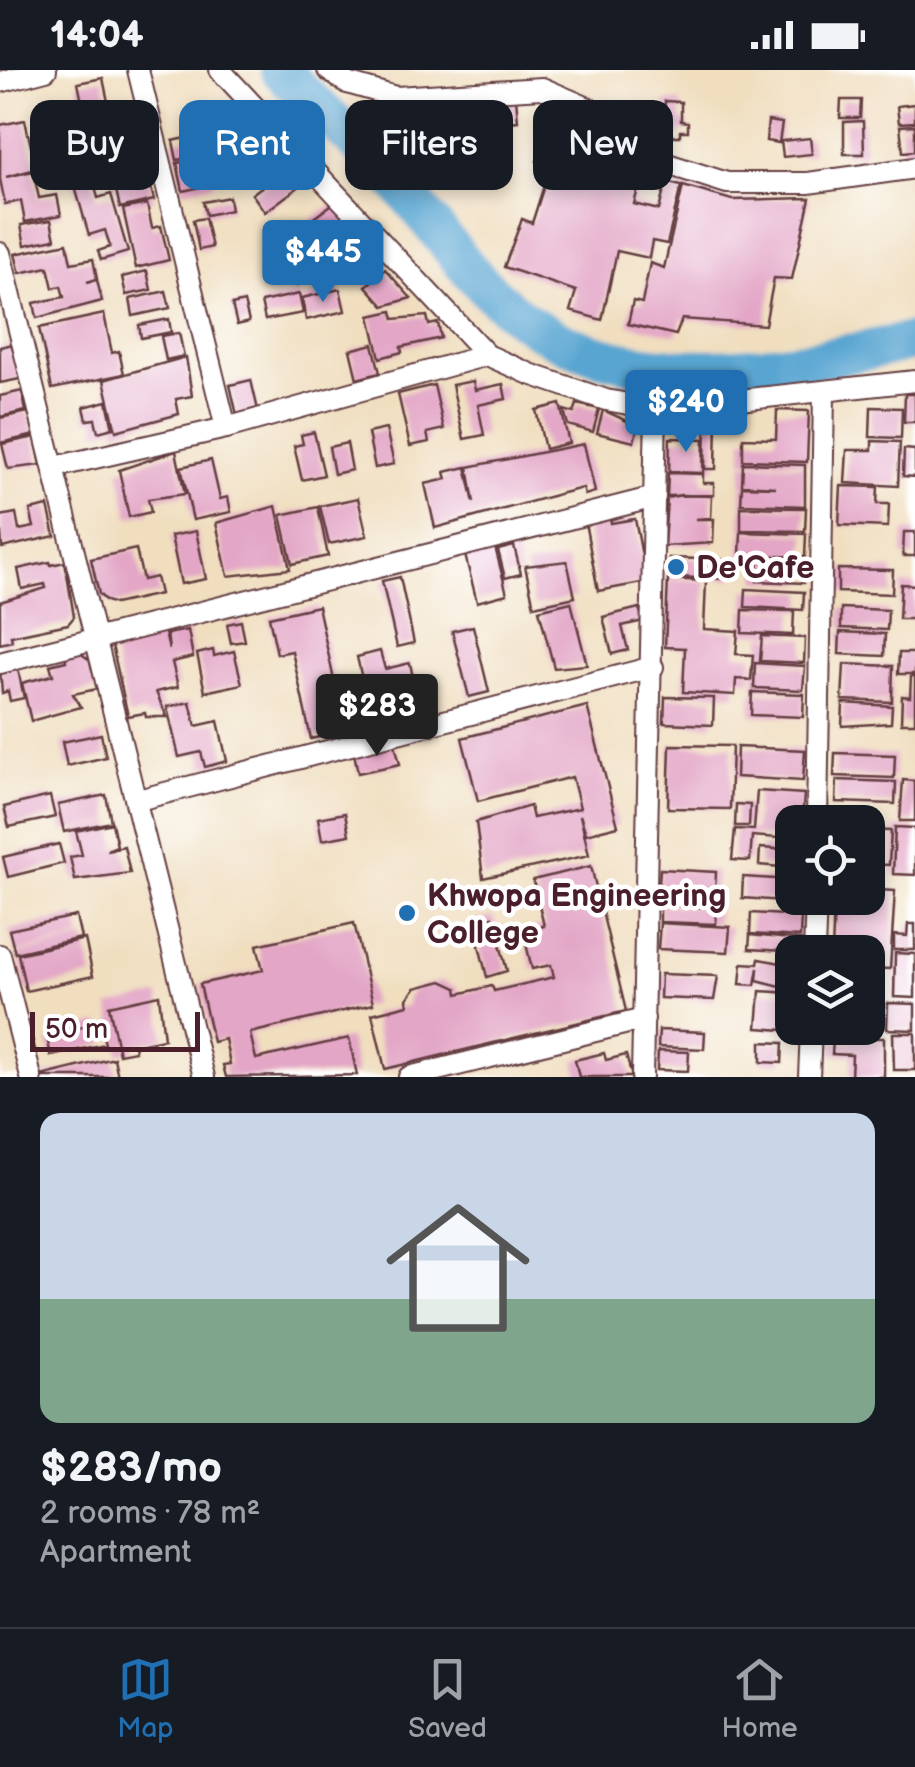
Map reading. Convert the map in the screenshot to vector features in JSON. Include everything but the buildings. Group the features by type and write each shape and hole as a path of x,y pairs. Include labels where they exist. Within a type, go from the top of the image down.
{"street":[{"path":"0,82 46,70"},
{"path":"138,70 226,428"},
{"path":"220,70 487,355 606,400 656,410 915,381"},
{"path":"328,70 347,83 396,97 457,96 504,87 542,88 604,114 658,161 727,182 808,183 915,168"},
{"path":"0,253 204,1077"},
{"path":"54,467 226,428 487,355"},
{"path":"817,805 824,392"},
{"path":"642,1077 656,410"},
{"path":"0,664 654,497"},
{"path":"138,800 653,667"},
{"path":"0,956 31,1077"},
{"path":"409,1077 644,1019"},
{"path":"810,1077 811,1045"}],"waterway":[{"path":"280,70 395,181 500,301 544,333 593,354 645,365 699,369 754,367 915,341"}],"place":[{"name":"De'Cafe","path":"676,567"},
{"name":"Khwopa Engineering College","path":"407,913"}]}
